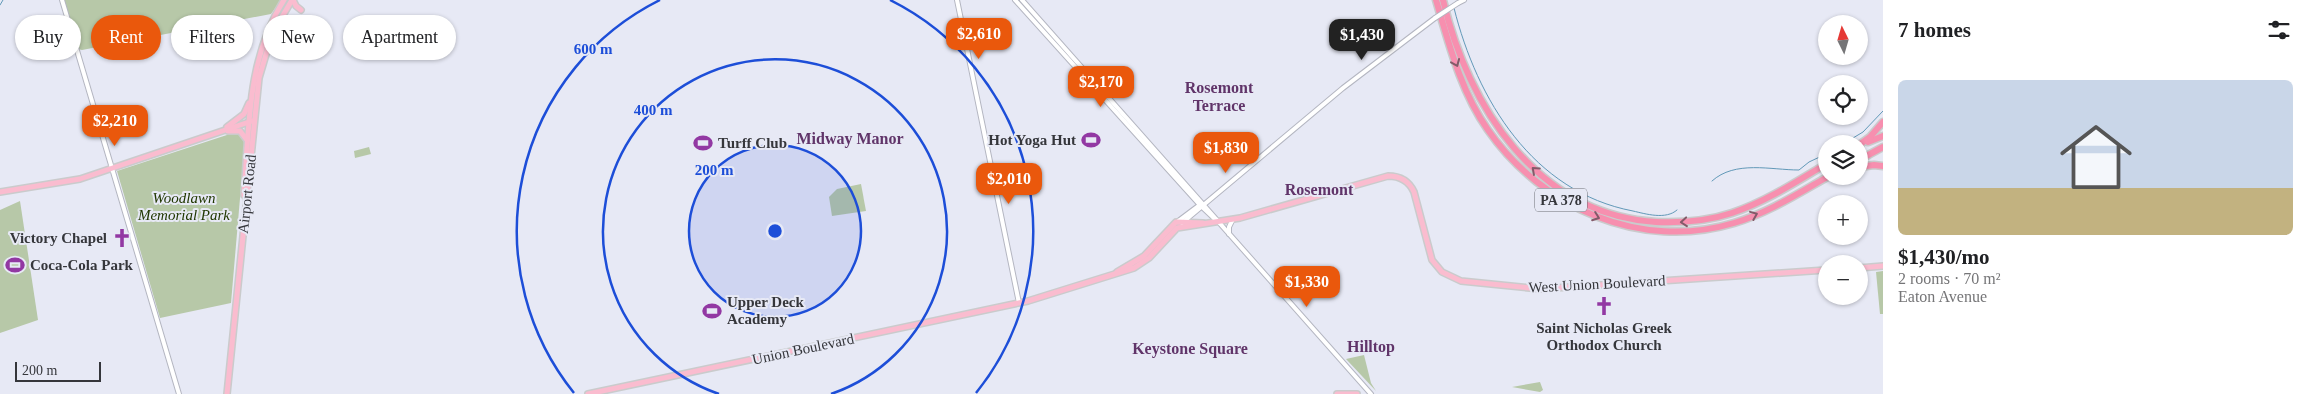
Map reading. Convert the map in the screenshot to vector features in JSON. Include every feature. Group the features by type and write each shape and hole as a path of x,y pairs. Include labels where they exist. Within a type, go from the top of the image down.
{"highway":[{"name":"PA 378","path":"1436,0 1451,53 1487,129 1502,150 1532,180 1571,206 1595,217 1624,225 1680,231 1734,223 1761,213 1818,183"},
{"name":"PA 378","path":"1443,0 1457,46 1477,94 1503,136 1532,168 1549,183 1596,208 1645,221 1674,222 1700,220 1731,213 1746,207 1818,168"},
{"path":"1868,139 1876,132 1883,122"},
{"path":"1868,142 1883,136"},
{"path":"1868,155 1883,147"},
{"path":"1868,166 1883,166"},
{"path":"1807,189 1818,184"}],"main road":[{"name":"Airport Road","path":"225,394 252,120 252,98 259,54 274,17 284,0"},
{"path":"292,0 301,10"},
{"name":"Airport Road","path":"225,394 248,143 263,58 276,24 292,0"},
{"path":"220,131 244,114 252,98"},
{"path":"0,192 80,179 252,120"},
{"path":"220,131 240,131 248,143"},
{"name":"West Union Boulevard","path":"1176,225 1203,224 1233,219 1393,176 1405,180 1412,188 1434,263 1445,274 1461,281 1540,289 1818,271"},
{"name":"West Union Boulevard","path":"1176,225 1183,222 1203,224"},
{"path":"1019,303 1117,272 1121,274 1144,262 1176,225"},
{"path":"1868,267 1883,266"},
{"name":"Union Boulevard","path":"588,394 1019,303"},
{"path":"1337,394 1356,394"}],"street":[{"path":"62,0 179,394"},
{"path":"957,0 1019,303"},
{"path":"1016,0 1219,222 1371,394"},
{"path":"1022,0 1202,205"},
{"path":"1176,225 1343,88 1435,18 1464,0"},
{"path":"1183,222 1202,205"},
{"path":"1229,234 1229,227 1233,219"}],"green space":[{"path":"63,0 281,0 271,14 253,17 253,15 171,15 171,33 161,35 161,15 91,15 91,48 82,50 81,15 68,15"},
{"name":"Woodlawn Memorial Park","path":"236,132 245,140 231,303 160,318 117,171"},
{"path":"369,147 371,154 355,158 354,151"},
{"path":"861,184 866,211 832,216 829,197 837,189"},
{"name":"Coca-Cola Park","path":"20,201 38,320 0,333 0,210"},
{"path":"1316,266 1319,268 1323,282 1307,285 1303,270"},
{"path":"1883,271 1883,314 1880,314 1876,272"},
{"path":"1364,355 1371,383 1376,391 1346,359"},
{"path":"1540,382 1543,390 1540,392 1512,387"}],"waterway":[{"path":"0,5 3,0"},
{"path":"1454,8 1464,42 1494,108 1515,137 1538,163 1566,184 1598,201 1644,214 1662,216 1677,210"},
{"path":"1858,135 1883,111"},
{"path":"1712,181 1721,174 1742,168 1799,170 1818,158"}],"place":[{"name":"Hot Yoga Hut","path":"1091,140"},
{"name":"Turff Club","path":"703,143"},
{"name":"Victory Chapel","path":"122,238"},
{"name":"Coca-Cola Park","path":"15,265"},
{"name":"Saint Nicholas Greek Orthodox Church","path":"1604,306"},
{"name":"Upper Deck Academy","path":"712,311"}],"district":[{"name":"Rosemont Terrace","path":"1219,96"},
{"name":"Midway Manor","path":"850,138"},
{"name":"Rosemont","path":"1319,189"},
{"name":"Hilltop","path":"1371,346"},
{"name":"Keystone Square","path":"1190,348"}]}
